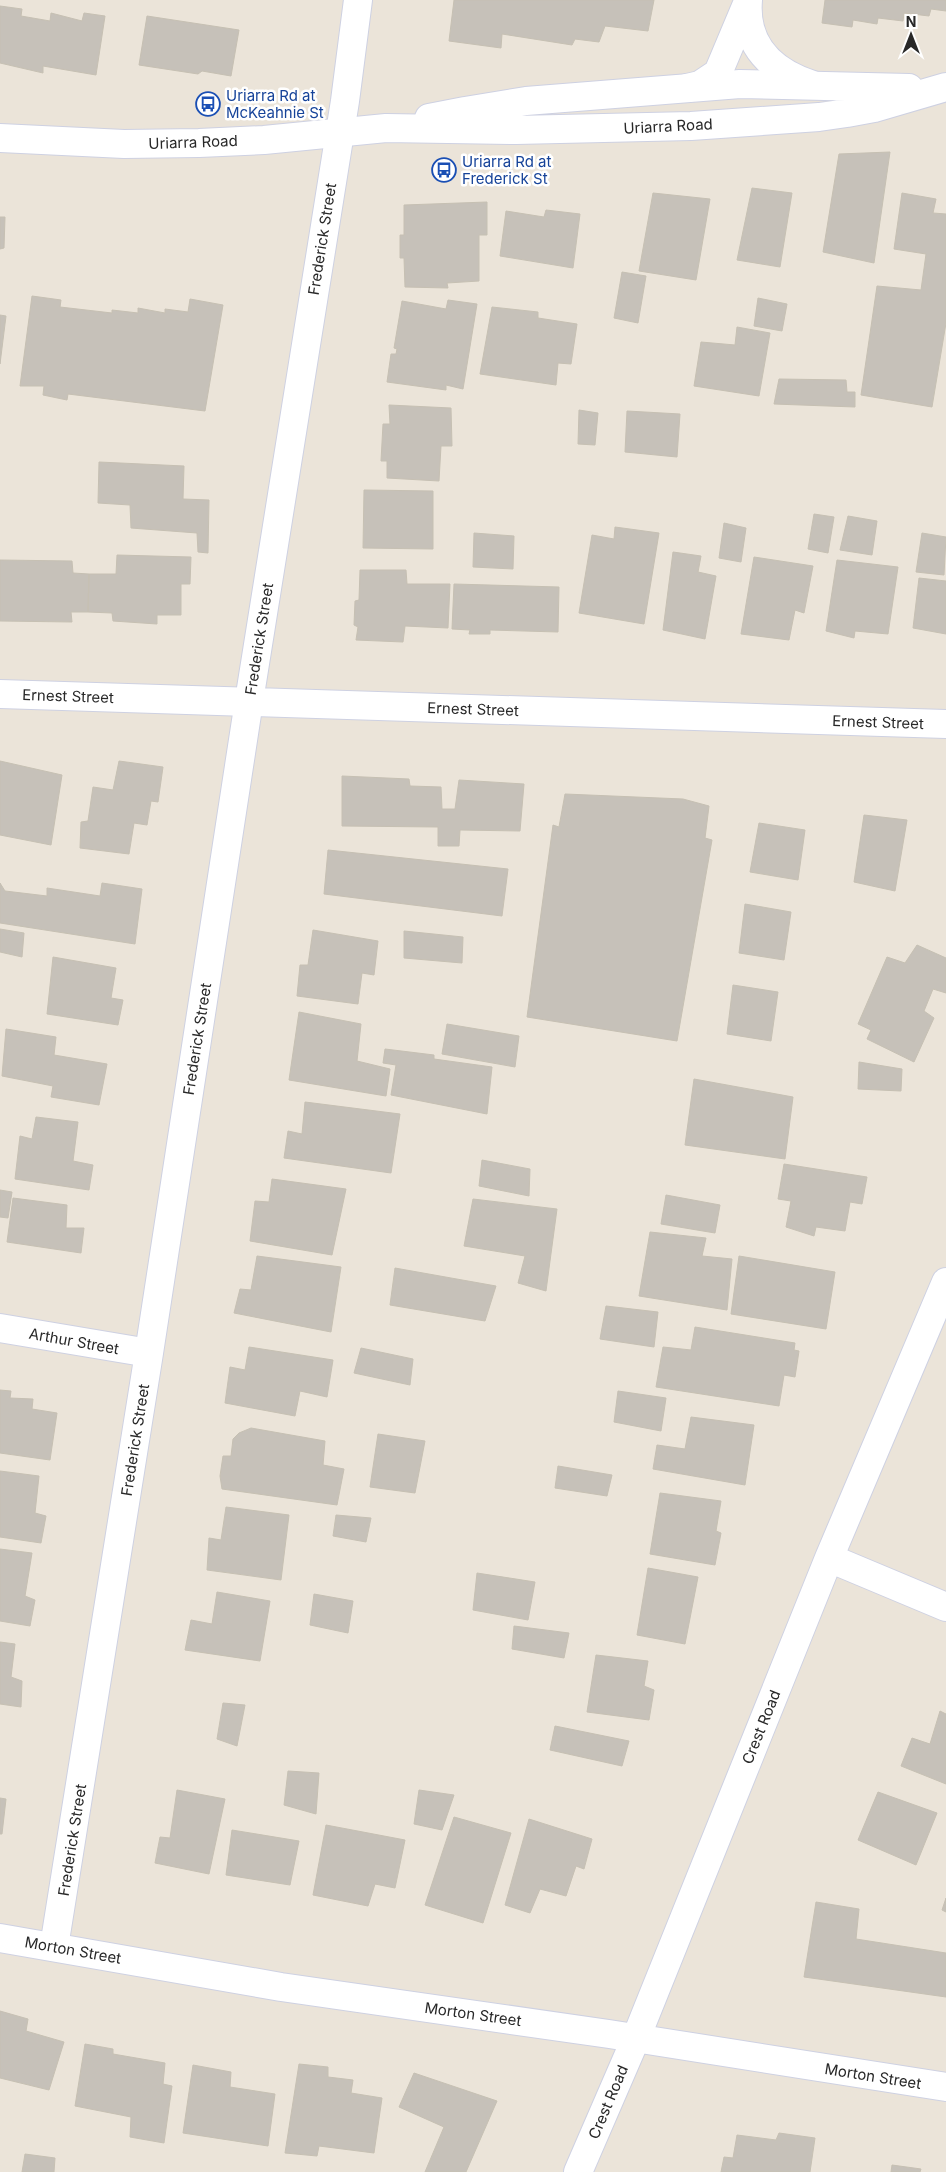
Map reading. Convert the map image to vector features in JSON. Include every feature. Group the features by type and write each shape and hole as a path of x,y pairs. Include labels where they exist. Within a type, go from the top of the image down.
{"street":[{"name":"Frederick Street","path":"54,1947 149,1353 358,0"},
{"path":"748,1 751,30 756,45 766,59 782,72 813,85"},
{"path":"687,88 700,85 718,72 731,46 748,1"},
{"name":"Uriarra Road","path":"386,128 501,105 687,88 748,84 894,89 946,86"},
{"name":"Uriarra Road","path":"0,138 124,144 199,143 386,128 516,130 691,126 799,119 874,108 946,86"},
{"name":"Ernest Street","path":"0,694 946,724"},
{"name":"Crest Road","path":"578,2172 636,2038 829,1558 946,1282"},
{"name":"Arthur Street","path":"0,1328 149,1353"},
{"path":"829,1558 946,1607"},
{"name":"Morton Street","path":"0,1938 281,1986 636,2038 946,2087"}],"building":[{"path":"454,0 654,0 648,31 605,26 599,42 575,39 572,45 502,34 501,48 449,41"},
{"path":"825,0 946,0 946,11 931,9 929,16 904,13 903,21 878,18 877,24 853,20 852,27 822,23"},
{"path":"0,6 22,9 21,16 50,21 51,13 82,21 84,13 105,16 96,75 43,66 43,73 0,63"},
{"path":"147,16 239,30 231,76 202,71 198,74 139,65"},
{"path":"890,152 874,263 823,252 839,154"},
{"path":"752,188 792,193 780,267 737,260"},
{"path":"653,193 710,199 696,280 639,271"},
{"path":"902,193 936,199 933,213 946,214 946,323 932,407 861,395 877,286 921,290 926,254 894,249"},
{"path":"487,202 487,235 479,235 479,281 447,283 448,288 405,287 404,258 400,258 400,235 404,235 404,205"},
{"path":"546,210 580,214 573,268 500,256 506,211 544,217"},
{"path":"0,217 5,217 4,248 0,249"},
{"path":"622,272 646,276 638,323 614,318"},
{"path":"32,296 61,300 60,307 112,313 112,310 138,313 138,308 165,313 165,309 188,312 190,299 223,305 205,411 68,394 67,400 43,395 44,386 20,386"},
{"path":"758,298 787,304 782,331 754,326"},
{"path":"448,300 477,304 463,389 446,385 446,390 387,382 391,354 396,354 397,349 394,348 402,301 446,309"},
{"path":"492,307 538,312 538,318 577,324 571,364 558,363 556,385 480,374"},
{"path":"0,315 6,316 0,364"},
{"path":"737,327 770,333 759,396 694,386 701,342 735,345"},
{"path":"779,379 846,380 847,392 855,392 855,407 774,404"},
{"path":"389,405 451,408 452,446 441,446 439,481 387,478 387,461 381,461 383,424 390,424"},
{"path":"579,410 598,413 595,445 578,444"},
{"path":"627,411 680,414 677,457 625,452"},
{"path":"99,462 184,466 183,499 209,500 208,553 198,552 197,533 131,528 130,505 98,503"},
{"path":"364,490 433,491 433,549 363,548"},
{"path":"814,514 834,517 828,553 808,549"},
{"path":"848,516 877,521 872,555 840,550"},
{"path":"724,523 746,528 741,562 719,558"},
{"path":"615,527 659,533 644,624 579,613 592,535 614,539"},
{"path":"474,533 514,536 513,569 473,567"},
{"path":"922,533 946,537 944,575 916,572"},
{"path":"673,552 701,556 698,572 716,576 705,639 663,630"},
{"path":"117,555 191,557 190,584 181,584 181,615 157,615 157,624 113,621 112,613 88,612 89,574 116,574"},
{"path":"754,557 813,566 804,613 795,610 789,640 741,634"},
{"path":"0,560 72,561 73,573 89,574 88,612 71,612 72,622 0,621"},
{"path":"837,560 898,567 888,634 855,631 854,638 826,631"},
{"path":"360,570 406,570 407,584 450,584 448,628 405,626 403,642 356,640 358,627 354,625 355,601 359,600"},
{"path":"919,578 946,581 946,634 913,628"},
{"path":"454,584 559,587 558,632 490,630 490,634 469,634 470,630 452,629"},
{"path":"0,761 62,775 51,845 0,835"},
{"path":"119,761 163,767 158,802 151,801 147,825 134,823 129,854 80,848 81,822 88,821 93,787 113,790"},
{"path":"342,776 409,779 410,786 441,787 442,809 455,809 459,780 524,784 520,831 460,830 459,846 438,846 438,827 342,826"},
{"path":"565,794 683,799 709,806 705,838 712,840 677,1041 527,1017 553,825 559,827"},
{"path":"864,815 907,820 895,891 854,882"},
{"path":"759,823 805,830 798,880 750,872"},
{"path":"328,850 508,869 502,916 324,894"},
{"path":"0,883 5,891 47,896 47,888 100,896 102,883 142,889 135,944 0,923"},
{"path":"745,904 791,912 784,960 739,953"},
{"path":"0,929 24,933 22,957 0,952"},
{"path":"313,930 378,941 374,975 362,973 358,1004 297,996 300,965 308,965"},
{"path":"404,931 463,937 462,963 404,958"},
{"path":"917,945 946,958 946,993 933,989 924,1011 934,1018 914,1062 867,1039 871,1030 858,1024 887,957 905,963"},
{"path":"53,957 116,968 111,998 123,1000 118,1025 47,1014"},
{"path":"733,985 778,992 771,1041 727,1034"},
{"path":"299,1012 361,1024 357,1061 390,1069 386,1096 289,1080"},
{"path":"447,1024 519,1036 515,1067 442,1054"},
{"path":"6,1029 56,1037 54,1055 107,1064 99,1105 51,1097 53,1086 2,1076"},
{"path":"385,1049 434,1055 434,1059 492,1067 487,1114 391,1095 396,1065 383,1063"},
{"path":"859,1062 902,1069 901,1091 858,1089"},
{"path":"694,1079 793,1097 785,1159 685,1145"},
{"path":"305,1102 400,1114 391,1173 284,1158 288,1131 302,1134"},
{"path":"36,1117 78,1122 73,1161 93,1165 89,1190 15,1179 20,1136 32,1139"},
{"path":"482,1160 530,1169 529,1196 479,1186"},
{"path":"784,1164 867,1177 862,1204 850,1202 845,1231 816,1227 814,1236 786,1227 791,1201 778,1199"},
{"path":"272,1179 346,1189 332,1255 250,1241 255,1201 269,1202"},
{"path":"0,1190 12,1192 8,1218 0,1217"},
{"path":"666,1195 720,1205 715,1233 661,1224"},
{"path":"13,1198 67,1205 66,1228 84,1228 81,1253 7,1242"},
{"path":"473,1199 557,1209 546,1291 518,1283 525,1256 464,1246"},
{"path":"650,1232 706,1238 702,1256 732,1259 727,1310 639,1296"},
{"path":"257,1256 341,1267 331,1332 234,1313 240,1289 251,1290"},
{"path":"739,1256 835,1272 826,1329 731,1314"},
{"path":"395,1268 496,1286 485,1321 390,1305"},
{"path":"606,1306 658,1312 654,1347 600,1339"},
{"path":"695,1327 795,1343 794,1350 799,1351 795,1377 784,1375 779,1406 656,1387 663,1347 691,1350"},
{"path":"249,1347 333,1360 327,1397 300,1391 295,1416 225,1403 230,1367 245,1370"},
{"path":"361,1348 413,1359 410,1385 354,1373"},
{"path":"0,1390 11,1391 10,1398 33,1399 32,1409 57,1413 50,1460 0,1453"},
{"path":"618,1391 666,1398 661,1431 614,1422"},
{"path":"691,1417 754,1425 745,1485 653,1469 657,1445 685,1449"},
{"path":"251,1428 325,1441 323,1465 344,1469 337,1505 222,1489 220,1476 223,1456 231,1456 233,1439 239,1433"},
{"path":"378,1434 425,1441 415,1493 370,1487"},
{"path":"558,1466 612,1475 607,1496 555,1488"},
{"path":"0,1471 39,1476 35,1513 46,1516 41,1543 0,1537"},
{"path":"660,1493 721,1501 716,1531 721,1533 715,1565 650,1554"},
{"path":"226,1507 289,1515 281,1580 207,1570 209,1538 221,1540"},
{"path":"336,1515 371,1518 366,1542 333,1536"},
{"path":"0,1549 32,1553 25,1596 35,1600 30,1626 0,1621"},
{"path":"648,1568 698,1577 685,1644 637,1635"},
{"path":"477,1573 535,1582 528,1620 473,1610"},
{"path":"217,1592 270,1601 260,1661 185,1650 191,1620 212,1624"},
{"path":"314,1594 353,1601 348,1633 310,1625"},
{"path":"514,1626 569,1633 564,1658 512,1649"},
{"path":"0,1642 15,1644 11,1677 22,1681 21,1707 0,1704"},
{"path":"596,1655 648,1661 644,1686 654,1690 649,1720 587,1712"},
{"path":"223,1703 245,1705 237,1746 217,1739"},
{"path":"940,1711 946,1714 946,1784 901,1766 912,1738 930,1744"},
{"path":"555,1726 629,1741 622,1766 550,1750"},
{"path":"288,1771 319,1773 316,1814 284,1805"},
{"path":"177,1790 225,1799 209,1874 155,1863 160,1837 170,1838"},
{"path":"419,1790 454,1795 442,1830 414,1824"},
{"path":"878,1792 937,1813 916,1865 858,1840"},
{"path":"0,1798 6,1799 2,1834 0,1834"},
{"path":"454,1817 511,1833 483,1923 425,1905"},
{"path":"529,1819 592,1839 584,1869 576,1866 566,1896 540,1889 530,1913 505,1905"},
{"path":"326,1825 405,1840 395,1888 375,1884 368,1906 313,1895"},
{"path":"232,1830 299,1841 290,1885 226,1875"},
{"path":"946,1898 946,1912 942,1910"},
{"path":"816,1902 859,1909 856,1939 946,1953 946,1997 804,1977"},
{"path":"0,2011 28,2019 26,2031 64,2042 49,2090 0,2078"},
{"path":"85,2044 113,2049 113,2054 165,2063 163,2084 172,2086 164,2143 130,2137 131,2117 75,2106"},
{"path":"299,2064 328,2067 328,2077 353,2080 351,2093 382,2098 374,2153 319,2146 317,2156 285,2153"},
{"path":"193,2065 231,2072 230,2087 275,2094 268,2146 183,2133"},
{"path":"414,2073 497,2101 466,2172 425,2172 444,2127 399,2107"},
{"path":"779,2133 815,2138 810,2172 721,2172 724,2157 733,2158 737,2135 776,2140"},
{"path":"25,2154 55,2158 54,2172 22,2172"},
{"path":"892,2165 921,2169 920,2172 891,2172"}],"place":[{"name":"Uriarra Rd at McKeahnie St","path":"208,104"},
{"name":"Uriarra Rd at Frederick St","path":"444,170"}]}
